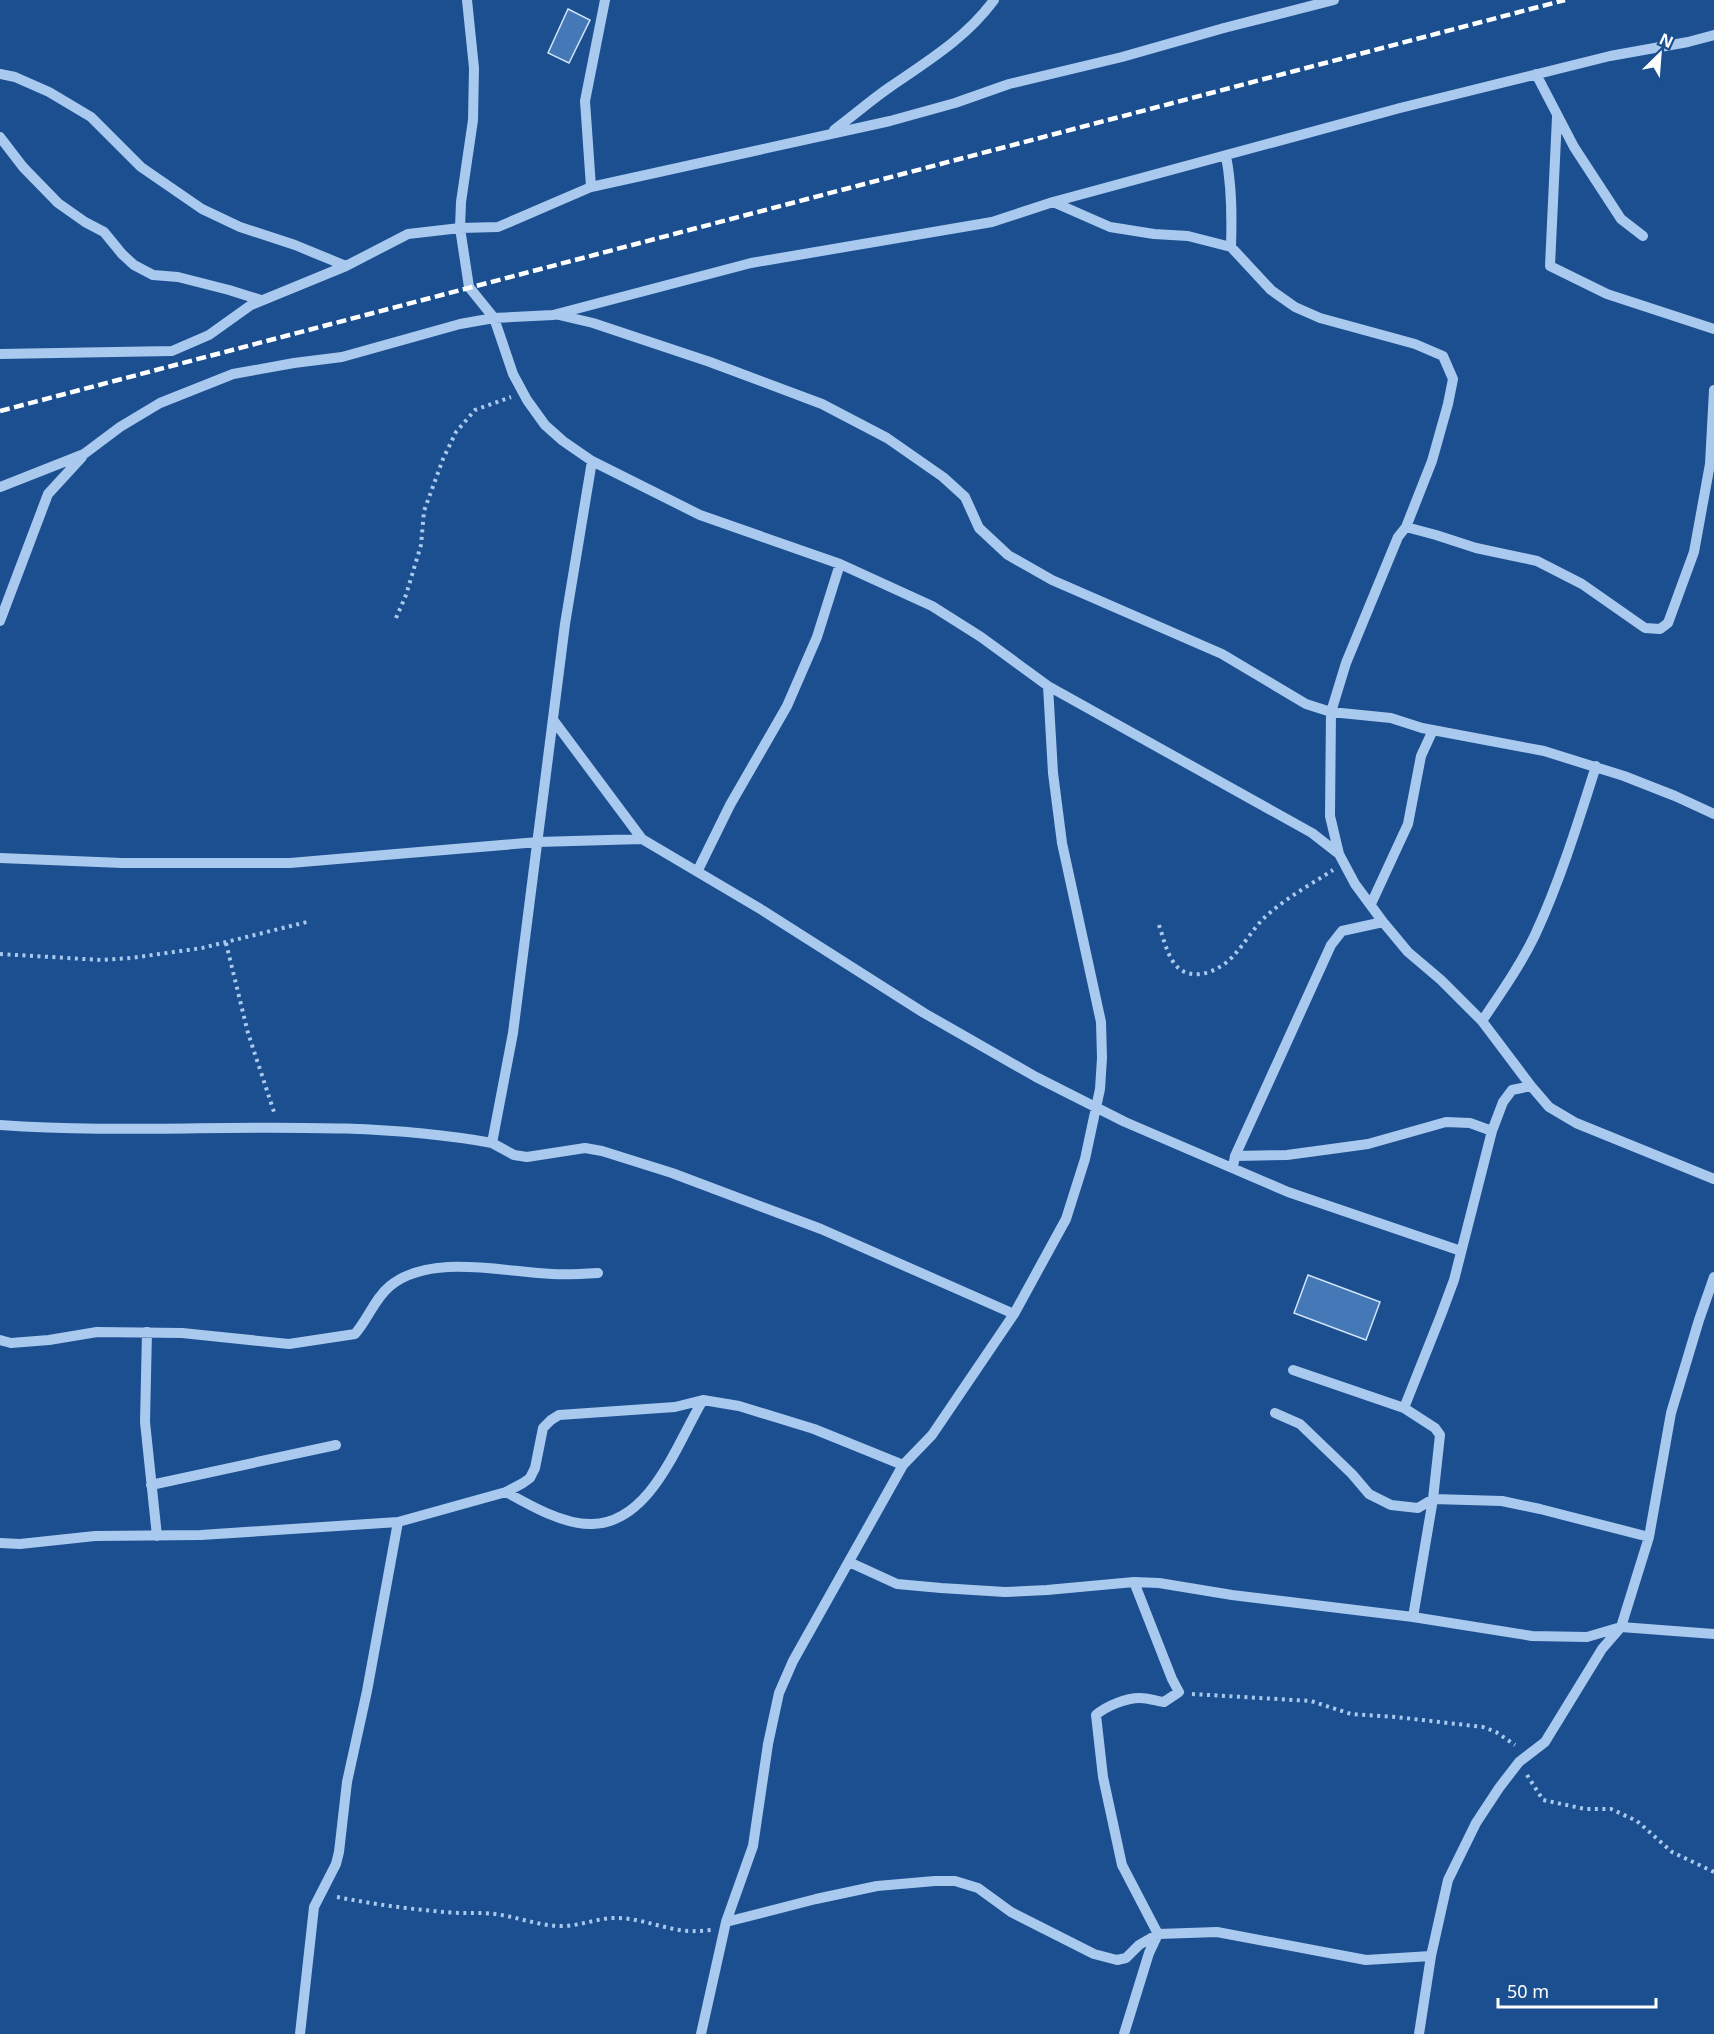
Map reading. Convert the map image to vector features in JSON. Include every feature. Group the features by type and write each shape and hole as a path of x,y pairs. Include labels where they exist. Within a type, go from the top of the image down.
{"street":[{"path":"467,0 474,68 473,120 460,202 460,228 469,287 494,318 513,374 545,425 592,461 700,515 840,564 932,606 981,637 1048,686 1278,813 1320,838 1342,858"},
{"path":"591,187 585,101 605,0"},
{"path":"831,132 890,88 930,62 980,19 994,0"},
{"path":"0,354 171,351 209,335 251,304 346,266 408,234 460,228 498,227 591,187 831,132 890,121 955,103 1009,84 1122,57 1334,0"},
{"path":"553,315 751,263 992,222 1053,202 1400,108 1610,56 1714,35"},
{"path":"1536,74 1574,147 1621,219 1643,236"},
{"path":"0,75 15,77 49,92 91,117 141,167 202,209 240,227 295,245 346,266"},
{"path":"1557,117 1550,266 1607,294 1714,329"},
{"path":"0,137 23,167 58,204 104,232 134,265 153,275 178,277 261,300"},
{"path":"1226,156 1231,181 1231,247"},
{"path":"1053,202 1110,227 1154,234 1188,236 1231,247 1271,290 1295,307 1320,318 1415,344 1443,356 1453,379 1432,461 1406,527 1398,537 1350,653 1331,712 1330,816 1342,858 1355,885 1408,952 1482,1022 1550,1107 1576,1123 1714,1179"},
{"path":"0,621 48,494 84,454 120,427 160,403 233,374 342,357 460,324 494,318 569,316 765,381 822,404 887,438 943,477 964,496 979,528 1008,555 1052,580 1222,654 1306,704 1331,712 1391,718 1432,730 1544,751 1596,766 1675,796 1714,814"},
{"path":"1406,527 1436,534 1476,548 1537,561 1582,584 1645,628 1660,629 1668,623 1694,552 1710,464 1714,390"},
{"path":"0,487 84,454"},
{"path":"492,1143 513,1033 565,624 592,461"},
{"path":"698,870 730,805 787,706 817,637 840,564"},
{"path":"701,2034 725,1926 753,1846 778,1693 793,1661 903,1465 932,1435 1014,1314 1066,1220 1085,1159 1100,1089 1101,1022 1062,843 1053,773 1048,686"},
{"path":"554,721 642,839 698,870 924,1013 1036,1077 1096,1108 1234,1161 1297,1195 1461,1251"},
{"path":"1371,904 1408,824 1421,756 1432,730"},
{"path":"1482,1022 1517,969 1535,934 1554,889 1596,766"},
{"path":"0,858 122,863 290,863 538,842 642,839"},
{"path":"1234,1161 1310,989 1336,937 1342,931 1383,922"},
{"path":"1404,1408 1442,1315 1492,1131 1503,1102 1512,1089 1531,1086"},
{"path":"1234,1161 1368,1144 1446,1122 1470,1123 1492,1131"},
{"path":"0,1125 80,1129 280,1126 396,1131 443,1134 492,1143 514,1155 527,1157 585,1148 602,1151 662,1170 821,1230 1014,1314"},
{"path":"0,1340 11,1343 49,1341 97,1332 183,1332 289,1344 355,1334 367,1320 377,1300 390,1286 419,1270 458,1267 555,1274 598,1273"},
{"path":"1419,2034 1431,1956 1448,1880 1476,1823 1499,1788 1523,1759 1545,1742 1602,1649 1621,1628 1649,1537 1671,1413 1698,1320 1714,1277"},
{"path":"147,1332 145,1422 157,1536"},
{"path":"1293,1370 1404,1408 1435,1428 1440,1435 1433,1499 1413,1617"},
{"path":"0,1542 21,1544 96,1536 201,1535 398,1522 506,1492 524,1484 535,1468 543,1428 559,1415 675,1407 702,1400 739,1406 814,1429 903,1465"},
{"path":"506,1492 535,1508 569,1520 590,1525 609,1522 630,1512 652,1491 702,1400"},
{"path":"1275,1413 1300,1424 1352,1474 1369,1494 1391,1505 1418,1508 1433,1499 1502,1501 1649,1537"},
{"path":"151,1485 336,1444"},
{"path":"300,2034 314,1906 336,1864 339,1852 347,1782 367,1691 398,1522"},
{"path":"849,1562 897,1584 941,1588 1005,1592 1134,1582 1158,1583 1232,1595 1413,1617 1532,1636 1587,1636 1621,1628 1714,1634"},
{"path":"1134,1582 1179,1692 1164,1702 1140,1698 1116,1704 1101,1710 1096,1715 1103,1777 1122,1865 1158,1934"},
{"path":"725,1926 816,1899 877,1886 955,1881 978,1888 1011,1912 1095,1954 1117,1960 1125,1958 1138,1945 1158,1934 1217,1932 1366,1959 1431,1956"},
{"path":"1124,2034 1146,1962 1158,1934"}],"path":[{"path":"396,618 422,545 424,511 443,459 456,432 475,410 523,392"},
{"path":"1159,925 1173,962 1190,974 1211,973 1232,958 1272,911 1342,858"},
{"path":"0,954 101,960 226,943 308,922"},
{"path":"226,943 248,1033 280,1126"},
{"path":"1179,1692 1311,1701 1351,1714 1483,1727 1496,1732 1523,1759 1543,1800 1585,1809 1611,1809 1636,1821 1672,1852 1714,1872"},
{"path":"320,1893 378,1905 445,1912 492,1913 527,1922 562,1926 611,1918 636,1920 678,1930 725,1926"}],"building":[{"path":"568,9 590,20 569,63 548,53"},
{"path":"1308,1275 1380,1302 1366,1340 1294,1313"}],"railway":[{"path":"0,411 1565,0"}]}
